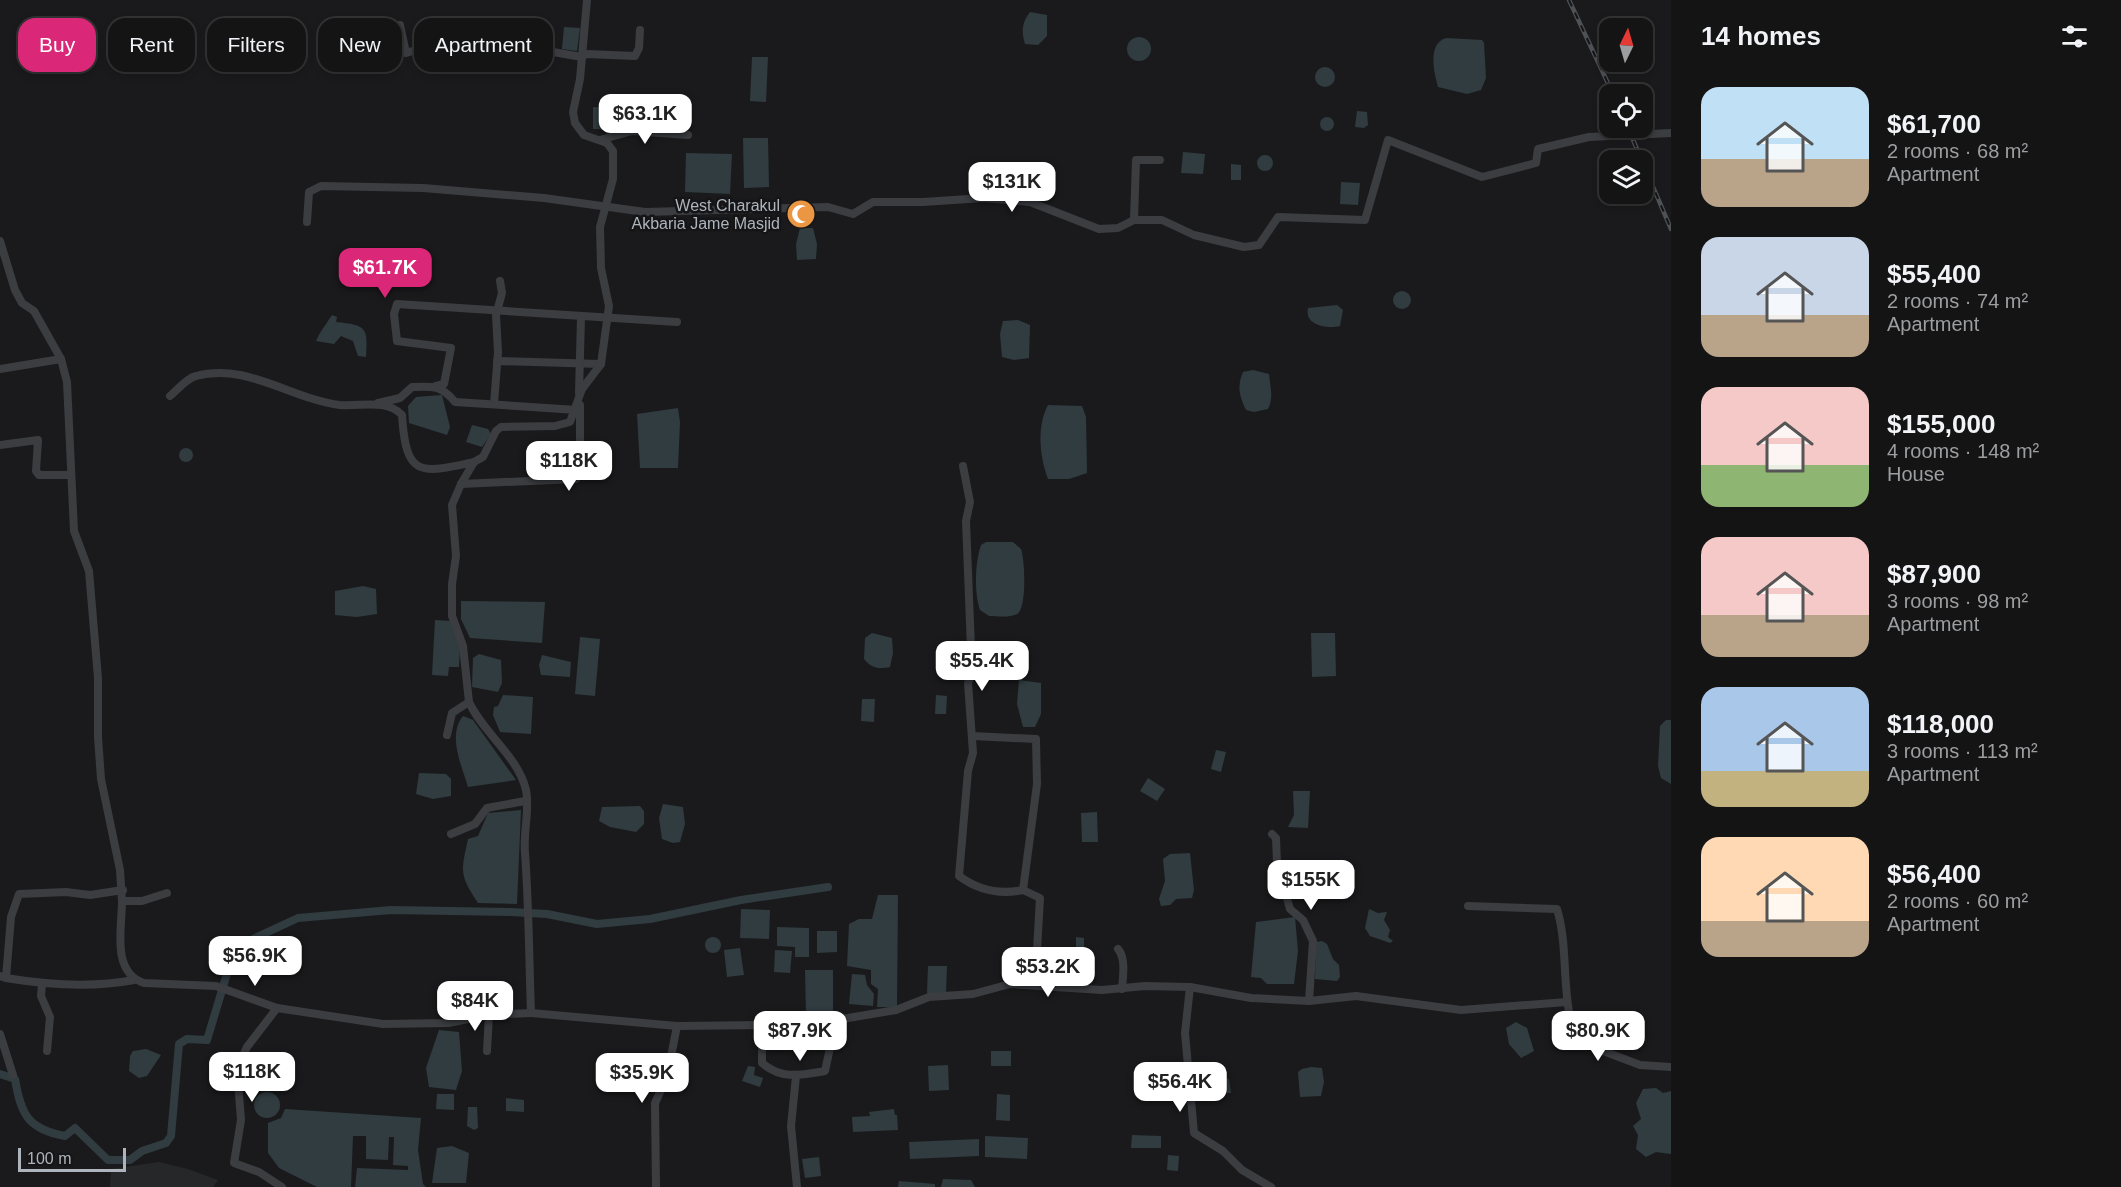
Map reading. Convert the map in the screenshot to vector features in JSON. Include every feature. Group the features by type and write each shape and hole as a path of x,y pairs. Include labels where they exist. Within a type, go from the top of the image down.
{"street":[{"path":"370,404 392,407 402,415 406,454 414,465 430,470 474,462 483,457 496,431 501,427 555,426 570,422 577,410 582,389 601,364 609,306 601,268 600,227 613,178 613,151 607,143 584,135 575,123 574,100 582,57 587,0"},
{"path":"402,34 406,53 429,46 437,48 457,41 495,42 516,48 582,57 586,54 635,56 639,48 640,30"},
{"path":"600,140 632,131 688,135"},
{"path":"307,222 309,192 321,186 423,188 662,212 828,207 853,214 873,202 923,202 983,198 1030,202 1099,229 1118,228 1134,220 1162,220 1194,235 1244,247 1259,245 1278,217 1365,220 1388,140 1482,177 1536,163 1538,149 1589,137 1671,133"},
{"path":"1134,220 1136,160 1160,160"},
{"path":"0,241 15,290 22,303 34,311 61,359 68,389 67,421 74,531 90,580 98,678 101,779 123,890 120,937 123,967 134,980"},
{"path":"494,404 497,310 502,292 500,281"},
{"path":"170,396 194,376 240,374 339,405 370,404 400,398 412,387 444,384 451,348 397,341 394,314 397,304 677,322"},
{"path":"461,484 576,479 580,448 578,363 581,317"},
{"path":"0,369 61,359"},
{"path":"497,360 601,364"},
{"path":"436,386 444,389 455,402 577,410"},
{"path":"0,444 38,440 36,471 39,475 71,475"},
{"path":"474,462 452,505 456,556 452,584 453,616 463,646 469,702 475,715 518,770 526,790 525,852 530,907 531,1013"},
{"path":"963,466 970,502 966,521 972,674 968,683 974,753 968,771 959,876 972,886 1005,894 1023,890 1040,898 1035,985"},
{"path":"447,735 452,713 469,702"},
{"path":"972,736 1036,739 1037,784 1023,890"},
{"path":"451,834 475,824 487,808 525,801"},
{"path":"1272,834 1276,838 1277,863 1290,909 1303,920 1313,941 1309,1001"},
{"path":"123,890 90,895 66,892 19,894 11,917 3,977 42,984 111,984 134,980 144,983 216,986 277,1008 383,1024 448,1023 489,1015 531,1013 677,1026 771,1025 836,1020 896,1010 929,997 973,994 1010,984 1102,990 1190,987 1251,998 1309,1001 1356,996 1461,1011 1568,1002"},
{"path":"122,901 142,901 167,893"},
{"path":"1468,906 1557,909 1563,938 1568,1002 1572,1022 1582,1043 1640,1065 1671,1067"},
{"path":"1118,949 1121,952 1124,971 1122,988"},
{"path":"42,984 41,996 50,1017 47,1051"},
{"path":"1190,987 1185,1033 1194,1133 1223,1151 1242,1170 1271,1187"},
{"path":"277,1008 247,1047 237,1069 241,1120 234,1164 259,1172 282,1187"},
{"path":"487,1051 489,1015"},
{"path":"771,1025 762,1044 762,1063 774,1073 796,1076 825,1071 836,1020"},
{"path":"656,1187 655,1103 667,1077 677,1026"},
{"path":"0,1034 13,1075"},
{"path":"796,1076 791,1126 797,1187"}],"shaded area":[{"path":"1030,12 1047,15 1047,36 1038,45 1025,44 1024,23"},
{"path":"564,27 580,28 577,51 562,49"},
{"path":"1139,37 1144,38 1150,44 1150,54 1144,60 1139,61 1134,60 1128,54 1127,49 1128,44 1134,38"},
{"path":"1446,38 1482,40 1486,78 1481,90 1467,94 1438,87 1434,52 1440,41"},
{"path":"752,57 768,57 766,102 750,101"},
{"path":"1325,67 1332,70 1335,77 1332,84 1325,87 1318,84 1315,77 1318,70"},
{"path":"593,107 625,108 624,130 593,129"},
{"path":"1357,111 1367,112 1368,125 1364,128 1355,127"},
{"path":"1324,117 1330,117 1334,124 1330,131 1324,131 1320,127 1320,121"},
{"path":"743,138 768,138 769,187 744,188"},
{"path":"1183,152 1205,154 1203,174 1181,173"},
{"path":"686,153 732,154 730,194 685,192"},
{"path":"1265,155 1273,163 1265,171 1257,163"},
{"path":"1231,164 1241,165 1241,180 1231,180"},
{"path":"1341,182 1360,183 1358,205 1340,204"},
{"path":"800,228 813,228 817,244 816,259 797,260 796,244"},
{"path":"1402,291 1408,294 1411,300 1408,306 1402,309 1396,306 1393,300 1396,294"},
{"path":"1337,305 1343,310 1340,326 1318,325 1310,319 1308,308"},
{"path":"332,315 337,317 336,322 354,325 363,330 367,340 366,357 358,356 353,341 341,336 334,344 316,341"},
{"path":"1018,320 1030,325 1029,358 1014,360 1002,357 1000,334 1003,321"},
{"path":"1253,370 1269,374 1271,392 1268,409 1254,412 1246,410 1240,396 1239,386 1243,372"},
{"path":"442,395 450,427 447,435 409,423 408,406 416,397"},
{"path":"1048,405 1082,406 1086,417 1087,473 1069,479 1048,479 1040,442 1042,423"},
{"path":"678,408 680,422 678,468 640,468 637,414"},
{"path":"472,425 488,429 491,434 482,447 466,442"},
{"path":"186,448 191,450 193,455 191,460 186,462 181,460 179,455 181,450"},
{"path":"986,542 1013,542 1021,549 1024,594 1017,614 989,616 980,610 976,569 981,545"},
{"path":"363,586 376,589 377,614 357,617 335,615 335,591"},
{"path":"461,601 545,602 542,643 470,638 461,619"},
{"path":"435,620 451,621 460,648 459,667 449,667 448,676 432,675"},
{"path":"872,633 892,638 893,653 890,667 876,668 864,659 865,638"},
{"path":"1311,633 1335,633 1336,676 1312,677"},
{"path":"580,637 600,639 595,696 575,694"},
{"path":"479,654 501,660 502,683 498,692 472,687 473,658"},
{"path":"542,655 571,662 570,677 541,675 539,665"},
{"path":"1019,680 1041,683 1041,714 1035,727 1023,727 1017,704"},
{"path":"503,695 533,697 531,734 500,732 493,715 494,707 498,706"},
{"path":"936,695 947,696 946,714 935,714"},
{"path":"862,699 875,699 874,722 861,721"},
{"path":"463,716 473,720 516,780 468,787 456,742 458,724"},
{"path":"1666,720 1671,720 1671,784 1661,778 1658,766 1660,726"},
{"path":"1216,750 1226,752 1221,772 1211,769"},
{"path":"419,773 446,774 451,779 451,796 433,799 416,794"},
{"path":"1148,778 1165,789 1157,801 1140,791"},
{"path":"1293,791 1310,791 1308,828 1288,827 1294,815"},
{"path":"663,804 683,807 685,824 680,842 673,843 662,839 659,818"},
{"path":"640,806 644,811 644,824 636,832 610,827 599,821 602,807"},
{"path":"521,810 517,904 478,903 467,886 463,872 468,839 478,836 488,813"},
{"path":"1097,812 1098,842 1082,842 1081,813"},
{"path":"1190,853 1194,890 1192,898 1176,899 1170,905 1161,906 1159,899 1165,881 1163,859 1170,854"},
{"path":"878,895 898,895 897,1007 877,1007 878,989 871,984 871,970 847,966 849,924 859,919 872,919"},
{"path":"741,909 770,910 769,939 740,938"},
{"path":"1369,909 1378,913 1387,912 1384,920 1390,930 1388,937 1393,941 1390,943 1370,936 1365,928"},
{"path":"1295,917 1298,951 1294,984 1267,984 1261,978 1251,977 1256,922"},
{"path":"777,927 809,928 809,957 795,957 795,947 777,946"},
{"path":"817,931 837,931 837,952 817,953"},
{"path":"713,937 719,939 721,945 719,951 713,953 707,951 705,945 707,939"},
{"path":"1076,937 1084,938 1084,955 1076,956"},
{"path":"1322,941 1327,944 1333,959 1339,965 1340,977 1337,981 1315,979 1316,942"},
{"path":"740,948 744,975 727,977 724,950"},
{"path":"775,950 792,951 790,973 774,972"},
{"path":"928,966 947,966 946,993 927,993"},
{"path":"805,970 833,970 833,1015 806,1015"},
{"path":"852,974 865,975 867,985 874,994 873,1006 849,1004"},
{"path":"1516,1022 1527,1028 1534,1051 1521,1058 1509,1044 1506,1028"},
{"path":"439,1030 459,1032 462,1071 456,1090 429,1087 426,1068"},
{"path":"146,1049 161,1055 147,1076 139,1078 129,1071 130,1056 133,1051"},
{"path":"991,1051 1011,1051 1011,1066 991,1066"},
{"path":"282,1058 284,1072 281,1077 270,1083 250,1086 247,1077 250,1064"},
{"path":"948,1065 949,1090 929,1091 928,1066"},
{"path":"748,1066 755,1067 754,1075 763,1078 760,1087 742,1081"},
{"path":"1311,1067 1322,1068 1324,1082 1321,1096 1300,1097 1298,1072"},
{"path":"1202,1075 1218,1075 1229,1079 1231,1093 1199,1093 1198,1081"},
{"path":"1656,1088 1663,1093 1671,1091 1671,1154 1656,1152 1646,1157 1636,1149 1638,1135 1633,1126 1641,1119 1636,1103 1643,1089"},
{"path":"267,1092 276,1096 280,1105 276,1114 267,1118 258,1114 254,1105 258,1096"},
{"path":"437,1094 454,1094 454,1110 436,1109"},
{"path":"997,1094 1010,1095 1010,1121 996,1120"},
{"path":"506,1098 524,1100 524,1112 506,1111"},
{"path":"468,1107 477,1107 478,1128 474,1130 467,1126"},
{"path":"285,1109 421,1118 418,1150 423,1184 426,1187 355,1187 357,1168 408,1170 408,1166 393,1165 394,1137 389,1137 388,1160 366,1159 366,1136 353,1136 351,1187 317,1187 279,1168 268,1153 268,1123 281,1118"},
{"path":"894,1109 897,1115 898,1130 853,1132 852,1117 870,1116 869,1112"},
{"path":"1132,1135 1161,1136 1161,1148 1131,1148"},
{"path":"985,1136 1028,1138 1027,1159 985,1157"},
{"path":"979,1139 979,1156 910,1159 909,1142"},
{"path":"452,1146 469,1153 466,1183 432,1183 437,1148"},
{"path":"1168,1155 1179,1156 1178,1171 1167,1170"},
{"path":"819,1157 821,1176 805,1178 802,1159"},
{"path":"159,1162 218,1180 213,1187 110,1187 111,1169"},
{"path":"943,1179 971,1180 975,1187 941,1187"},
{"path":"899,1181 935,1184 935,1187 898,1187"}],"waterway":[{"path":"0,1074 15,1079 24,1111 28,1118 42,1129 65,1136 75,1128 108,1160 130,1160 142,1151 166,1143 171,1136 179,1044 187,1039 207,1040 229,967 253,939 298,918 391,910 511,912 547,914 597,924 650,919 741,900 828,887"}],"railway":[{"path":"1569,0 1608,84"},
{"path":"1632,138 1671,229"}],"place":[{"name":"West Charakul Akbaria Jame Masjid","path":"801,214"}]}
